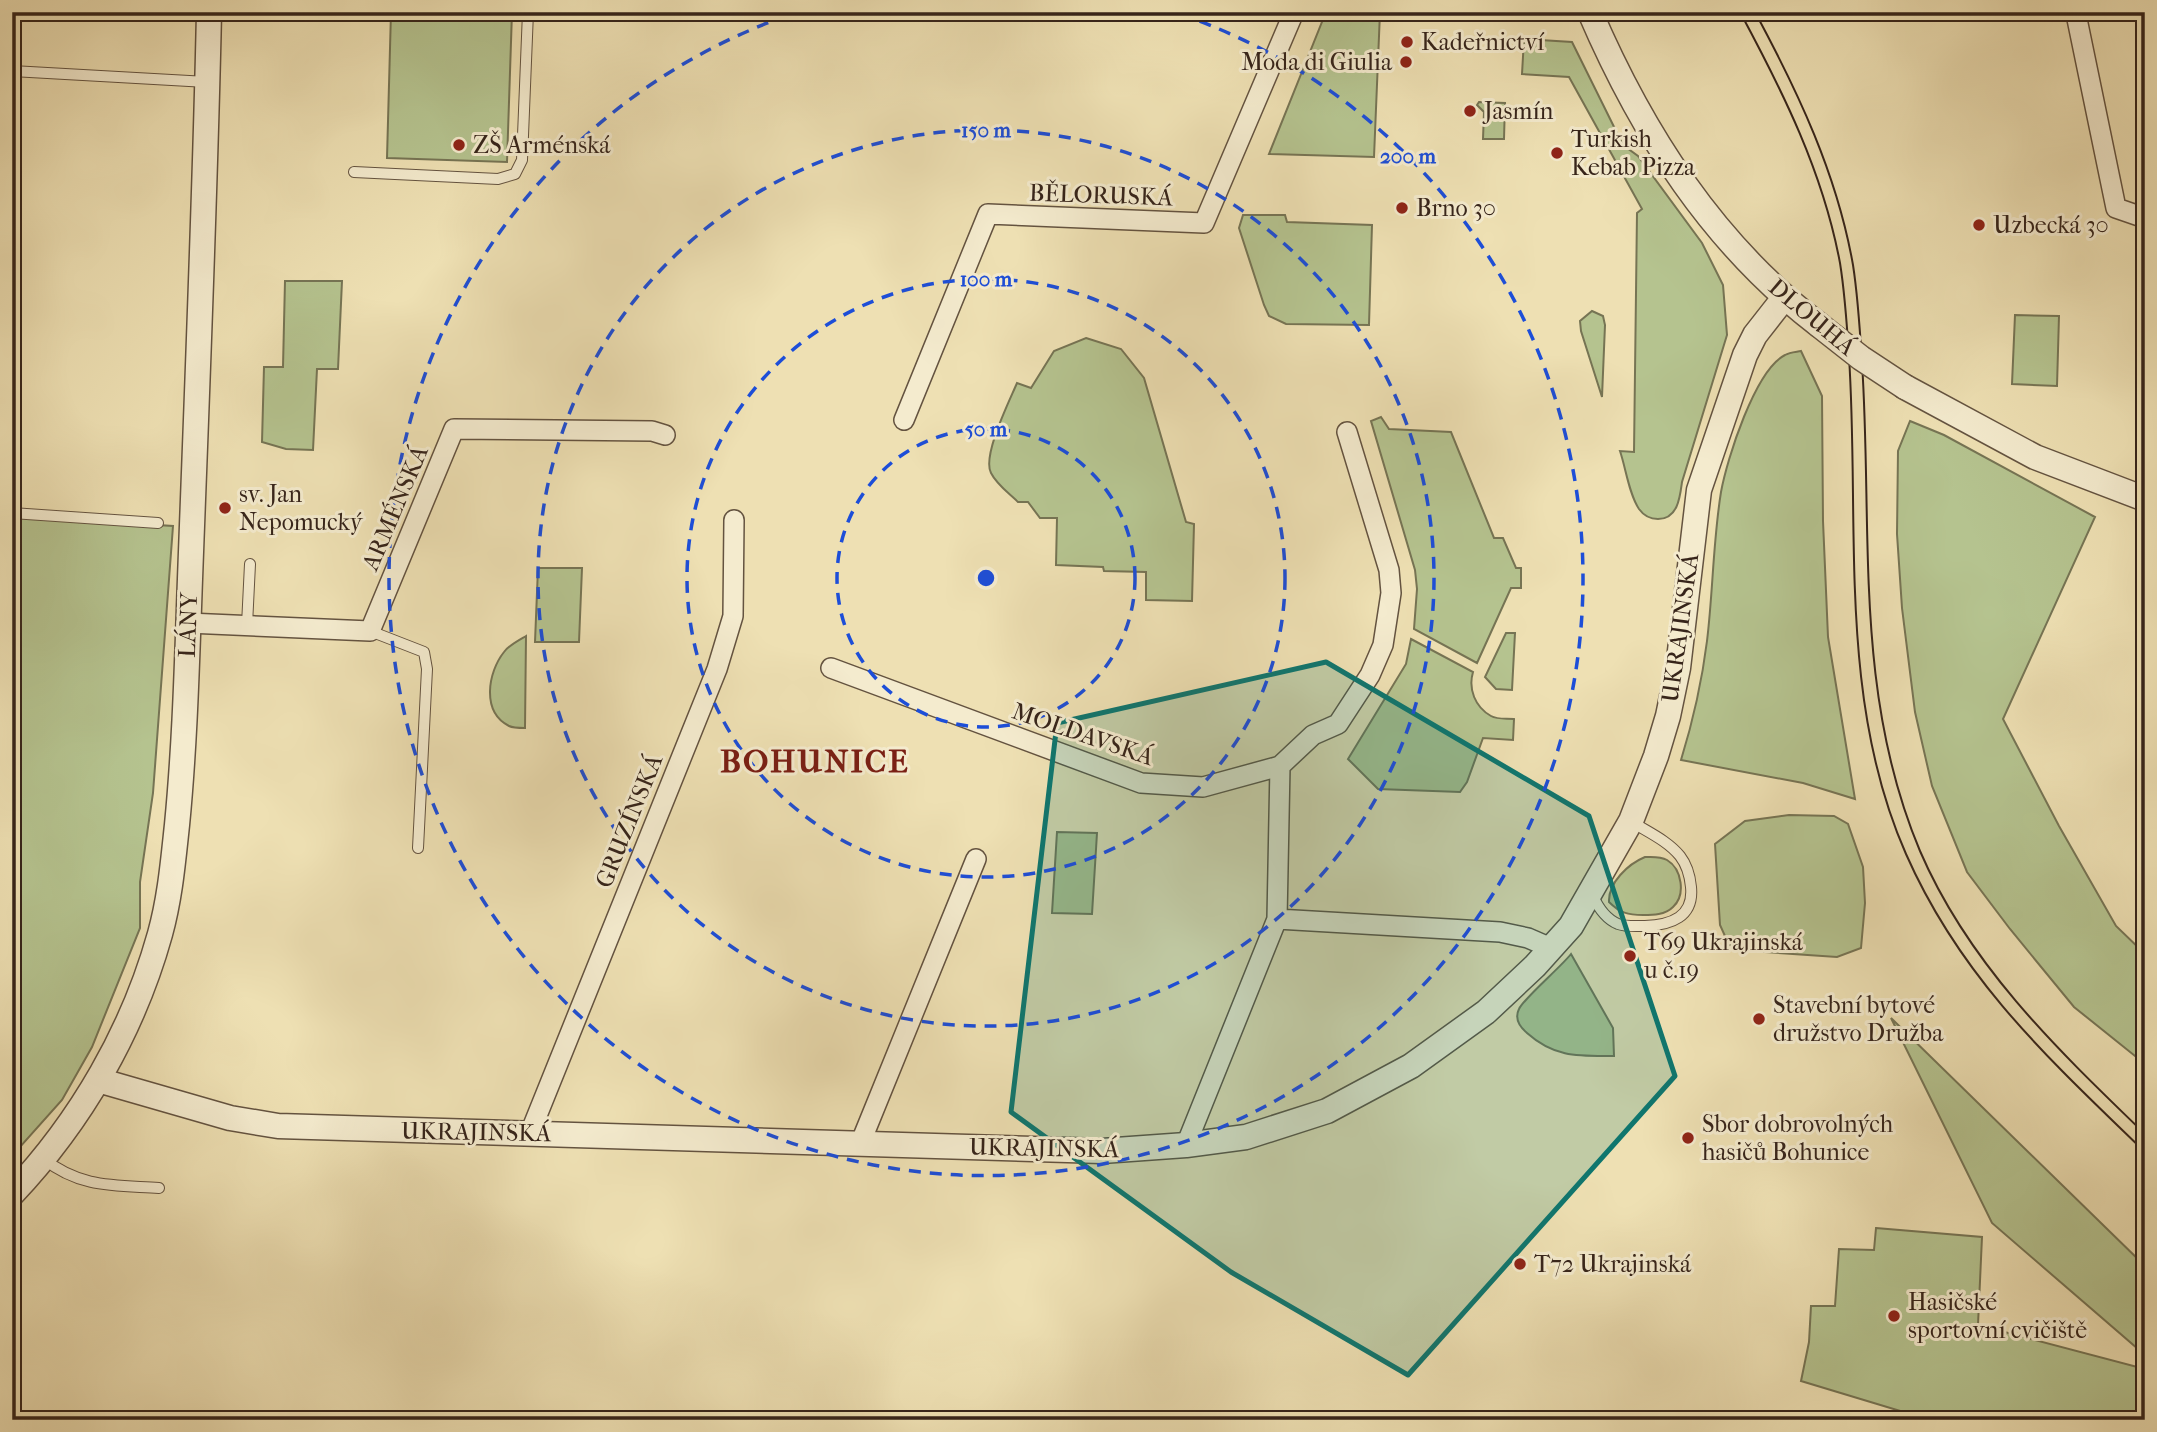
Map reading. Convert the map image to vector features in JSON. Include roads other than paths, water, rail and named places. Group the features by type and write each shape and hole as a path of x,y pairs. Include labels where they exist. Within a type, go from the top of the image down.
{"street":[{"name":"LÁNY","path":"12,1194 68,1128 98,1080 139,992 160,935 169,896 181,781 209,12"},
{"name":"BĚLORUSKÁ","path":"904,420 989,214 1204,223 1294,12"},
{"name":"DLOUHÁ","path":"1590,12 1628,94 1681,181 1740,253 1784,298 1861,358 1905,387 2035,457 2145,499"},
{"path":"2077,19 2116,208 2145,218"},
{"name":"UKRAJINSKÁ","path":"98,1080 219,1115 278,1126 1102,1151 1186,1145 1246,1137 1326,1111 1411,1066 1486,1012 1571,926 1631,821 1643,795 1668,716 1679,656 1699,490 1745,355 1755,335 1784,298"},
{"name":"ARMÉNSKÁ","path":"370,631 454,429 652,431 665,435"},
{"name":"MOLDAVSKÁ","path":"831,668 1141,783 1203,787 1280,766 1313,735 1338,724 1370,675 1383,645 1389,619 1389,570 1347,432"},
{"name":"GRUZÍNSKÁ","path":"530,1133 717,669 733,615 734,520"},
{"path":"188,623 370,631"},
{"path":"1186,1145 1277,919 1280,766"},
{"path":"860,1144 976,859"},
{"path":"1277,919 1500,932 1528,938 1551,948"}],"lane":[{"path":"354,172 498,179 515,174 522,160 528,12"},
{"path":"12,71 207,82"},
{"path":"12,513 158,523"},
{"path":"247,625 250,564"},
{"path":"370,631 424,652 427,668 418,848"},
{"path":"1591,891 1597,906 1619,924 1656,926 1672,923 1684,914 1692,897 1690,875 1681,857 1661,839 1631,821"},
{"path":"44,1159 75,1178 94,1184 159,1188"}],"tram line":[{"path":"1740,12 1800,133 1833,229 1840,263 1849,357 1856,609 1861,672 1870,734 1884,795 1906,854 1928,899 1980,979 2042,1050 2145,1152"},
{"path":"1755,12 1814,134 1837,198 1853,265 1862,363 1870,610 1875,671 1884,731 1899,791 1920,851 1963,931 2018,1003 2048,1037 2145,1134"}],"place":[{"name":"Kadeřnictví","path":"1407,42"},
{"name":"Moda di Giulia","path":"1406,62"},
{"name":"Jasmín","path":"1470,111"},
{"name":"ZŠ Arménská","path":"459,145"},
{"name":"Turkish Kebab Pizza","path":"1557,153"},
{"name":"Brno 30","path":"1402,208"},
{"name":"Uzbecká 30","path":"1979,225"},
{"name":"sv. Jan Nepomucký","path":"225,508"},
{"name":"T69 Ukrajinská u č.19","path":"1630,956"},
{"name":"Stavební bytové družstvo Družba","path":"1759,1019"},
{"name":"Sbor dobrovolných hasičů Bohunice","path":"1688,1138"},
{"name":"T72 Ukrajinská","path":"1520,1264"},
{"name":"Hasičské sportovní cvičiště","path":"1894,1316"}],"district":[{"name":"BOHUNICE","path":"815,761"}]}
